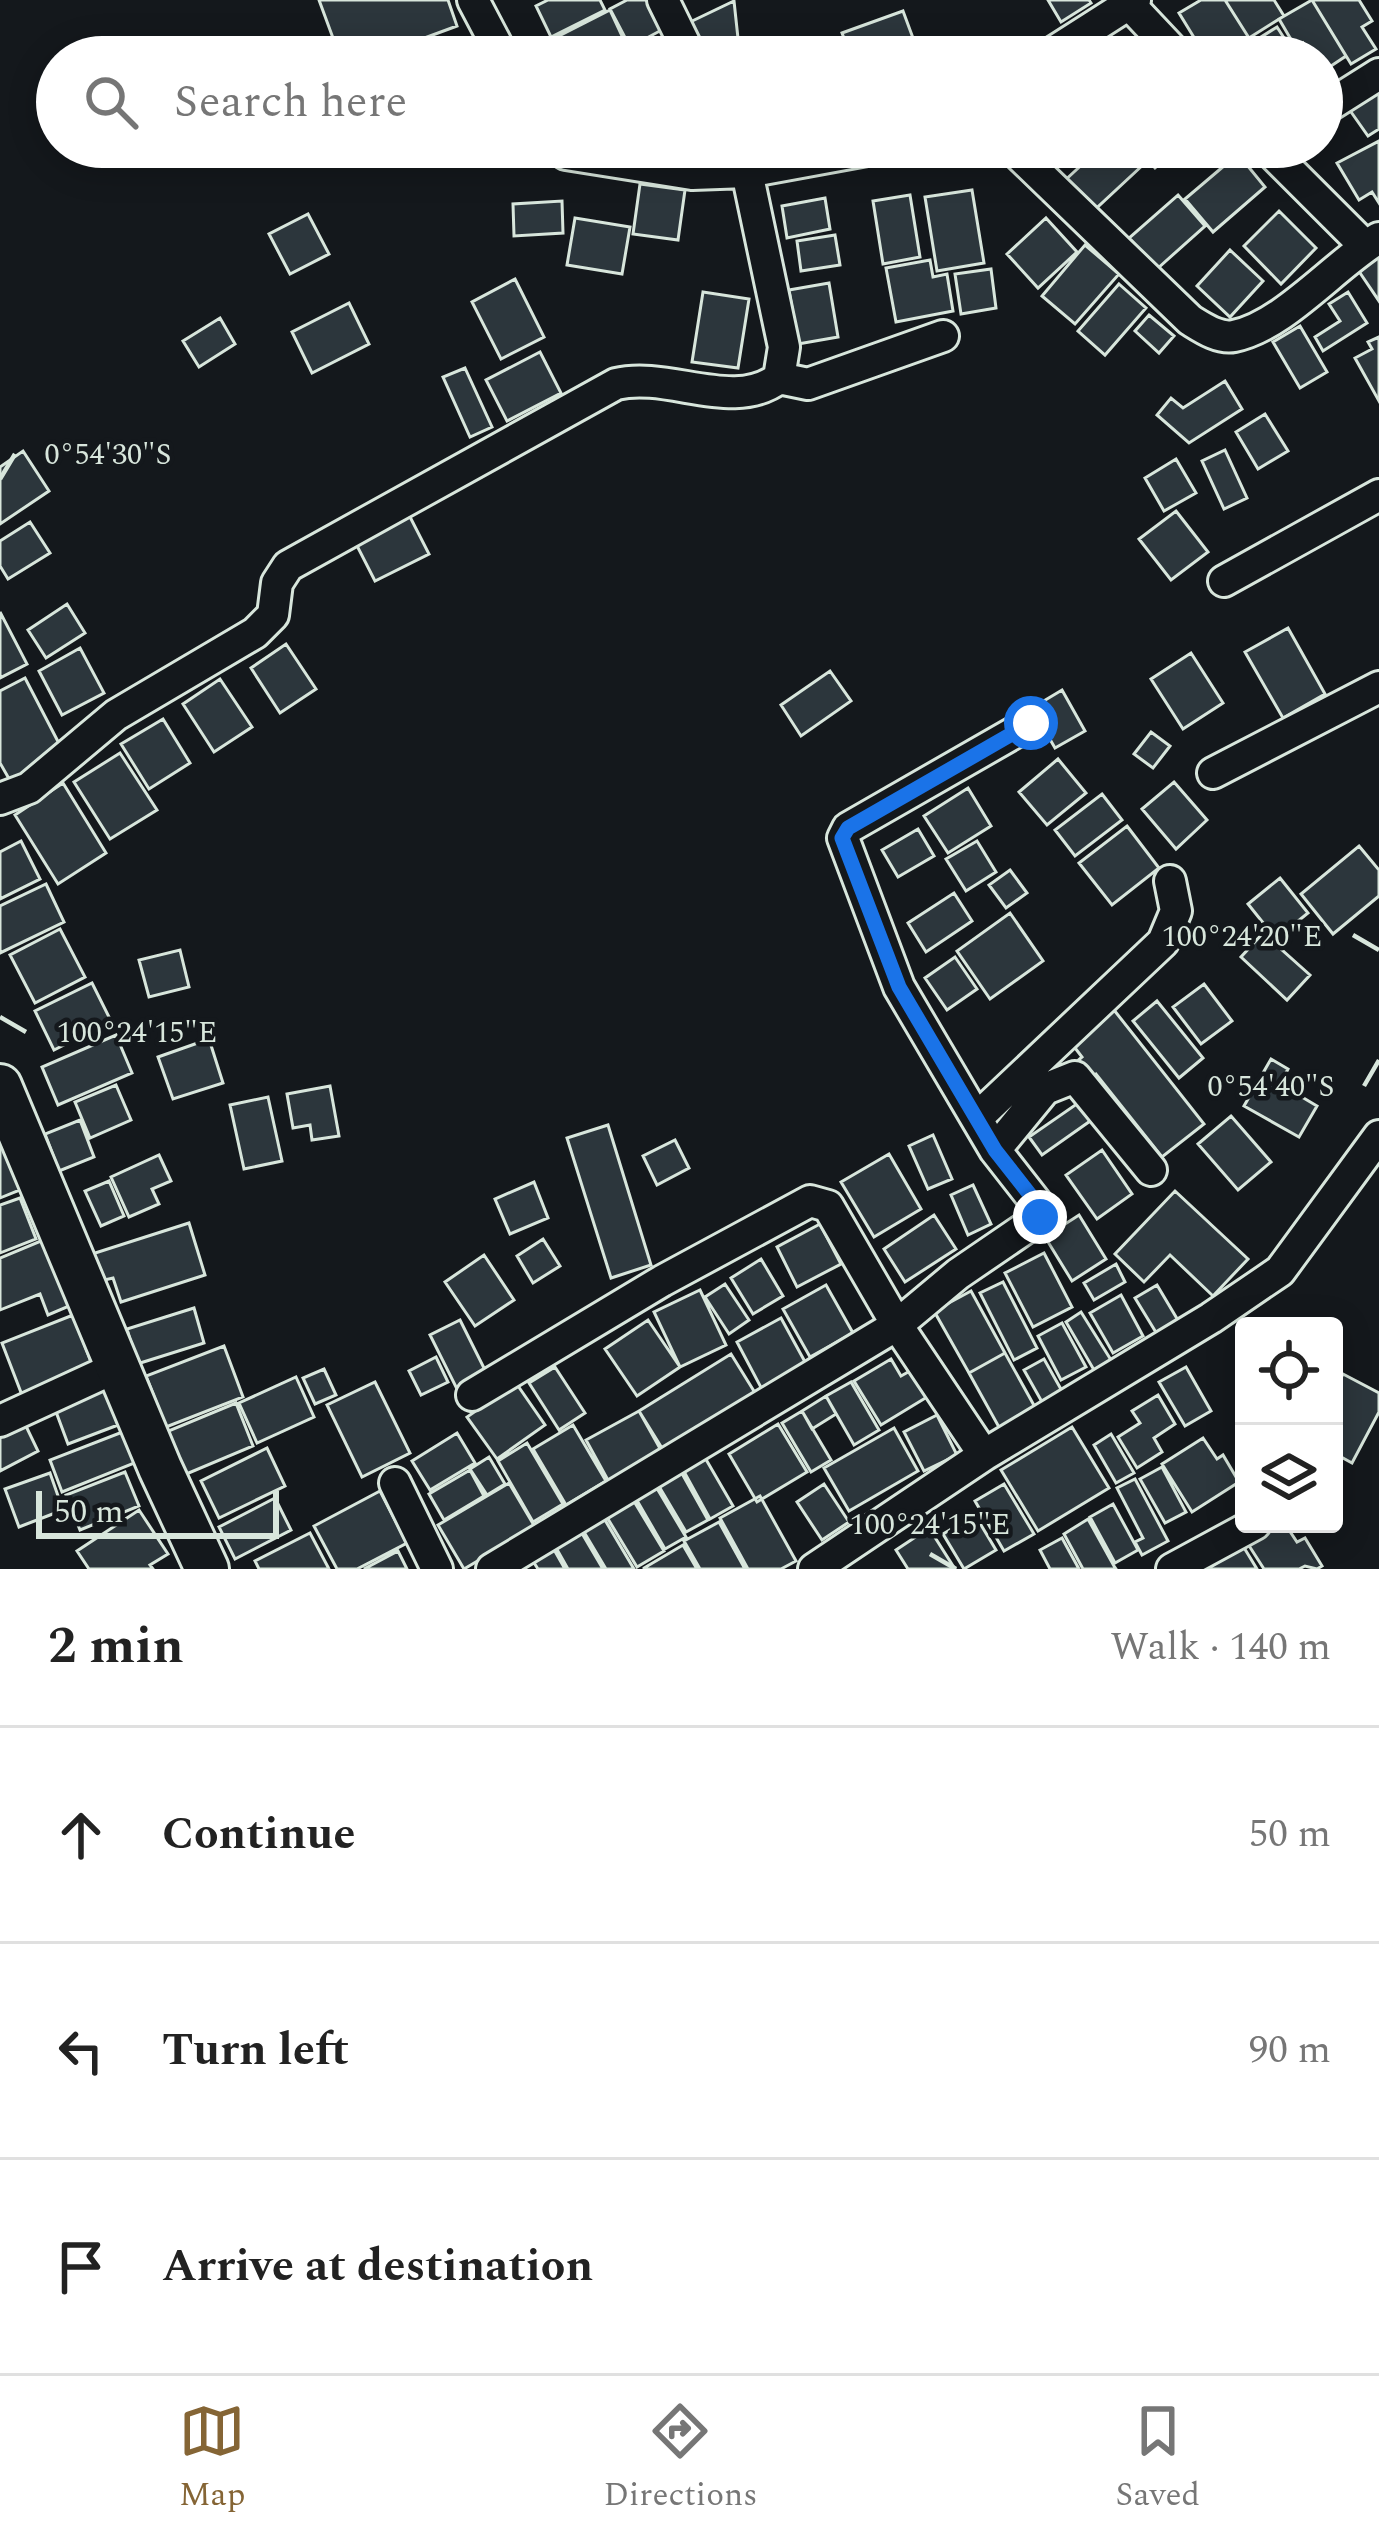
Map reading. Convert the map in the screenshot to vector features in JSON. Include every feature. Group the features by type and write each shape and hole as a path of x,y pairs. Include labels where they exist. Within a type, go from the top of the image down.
{"street":[{"path":"473,0 492,36"},
{"path":"663,0 681,36"},
{"path":"1079,36 1132,2 1161,36"},
{"path":"1343,97 1379,74"},
{"path":"654,168 692,174 712,168"},
{"path":"0,799 28,788 116,715 256,633 273,614 277,583 288,566 616,384 635,380 745,394 765,389 779,378 784,347 743,168"},
{"path":"1033,168 1190,320 1210,333 1231,338 1266,323 1372,243 1289,168"},
{"path":"779,378 808,384 943,336"},
{"path":"1223,581 1379,495"},
{"path":"1213,773 1379,687"},
{"path":"492,1569 897,1324 1040,1217 1042,1210 995,1150 899,987 842,838 848,828 1031,723"},
{"path":"978,1117 1163,942 1176,911 1170,881"},
{"path":"995,1150 1045,1089 1075,1077 1151,1171"},
{"path":"4,1111 207,1569"},
{"path":"814,1569 984,1455 1280,1271 1379,1136"},
{"path":"472,1395 662,1281 810,1201 828,1206 897,1324 984,1455"},
{"path":"0,1421 117,1367"},
{"path":"395,1483 437,1569"},
{"path":"1172,1569 1238,1533"}],"building":[{"path":"319,0 448,0 457,26 430,36 332,36"},
{"path":"548,0 600,0 605,10 551,36 536,6"},
{"path":"627,0 658,0 671,25 650,36 624,36 610,9"},
{"path":"1048,0 1089,0 1091,3 1061,22"},
{"path":"1201,0 1225,0 1248,36 1193,36 1179,13"},
{"path":"1225,0 1274,0 1284,16 1248,36"},
{"path":"1312,0 1359,0 1372,21 1362,27 1376,49 1351,64 1343,51 1343,36 1334,36"},
{"path":"1312,0 1334,36 1289,36 1279,19"},
{"path":"734,1 738,36 695,36 686,24"},
{"path":"610,10 622,36 559,36"},
{"path":"903,11 912,36 843,36"},
{"path":"1277,27 1283,36 1263,36"},
{"path":"1379,78 1379,129 1368,136 1344,102"},
{"path":"1379,141 1379,203 1372,192 1359,200 1340,168 1343,160"},
{"path":"1078,168 1140,168 1089,215 1061,184"},
{"path":"1222,168 1249,168 1265,187 1213,232 1185,199"},
{"path":"640,184 685,190 678,240 633,234"},
{"path":"972,190 984,263 937,271 925,197"},
{"path":"910,195 920,257 883,264 873,201"},
{"path":"1178,195 1205,226 1157,269 1129,238"},
{"path":"825,198 830,229 787,238 782,206"},
{"path":"562,201 563,233 514,236 513,204"},
{"path":"1279,211 1316,248 1281,284 1244,246"},
{"path":"308,214 329,254 290,274 269,234"},
{"path":"575,218 630,227 622,274 567,265"},
{"path":"1046,218 1077,252 1038,288 1007,254"},
{"path":"835,235 840,265 801,271 797,241"},
{"path":"1085,245 1119,274 1075,324 1042,296"},
{"path":"1230,250 1263,281 1230,317 1197,286"},
{"path":"1379,251 1379,301 1356,267"},
{"path":"930,260 933,277 947,274 953,311 896,322 886,268"},
{"path":"991,269 996,308 961,314 955,274"},
{"path":"515,279 544,337 501,359 472,302"},
{"path":"829,283 838,337 798,344 789,290"},
{"path":"1119,284 1146,308 1105,355 1078,331"},
{"path":"703,292 749,299 738,368 692,362"},
{"path":"1348,292 1367,323 1323,351 1315,337 1340,321 1329,304"},
{"path":"349,303 369,344 312,373 292,332"},
{"path":"1149,315 1174,336 1159,353 1135,331"},
{"path":"220,318 235,344 199,367 183,341"},
{"path":"1300,326 1327,372 1300,388 1273,342"},
{"path":"1379,337 1379,401 1355,358 1372,349 1368,342"},
{"path":"540,352 561,393 507,421 486,380"},
{"path":"465,368 492,427 470,437 443,377"},
{"path":"1225,381 1242,409 1189,443 1157,415 1171,398 1183,408"},
{"path":"1265,414 1288,451 1258,469 1236,432"},
{"path":"1225,450 1247,498 1224,509 1202,461"},
{"path":"23,451 49,491 0,524 0,467"},
{"path":"1176,459 1196,493 1164,511 1145,478"},
{"path":"407,511 429,554 375,581 353,538"},
{"path":"1176,511 1208,552 1171,580 1139,539"},
{"path":"30,522 50,553 8,579 0,566 0,541"},
{"path":"67,604 85,633 46,658 28,630"},
{"path":"0,612 27,664 0,678"},
{"path":"1288,628 1325,694 1283,718 1245,652"},
{"path":"286,644 316,689 280,713 251,668"},
{"path":"80,648 104,693 62,715 39,671"},
{"path":"1191,653 1223,703 1183,729 1151,679"},
{"path":"830,671 851,701 801,736 781,705"},
{"path":"25,678 65,755 12,784 0,763 0,691"},
{"path":"220,679 252,727 214,752 183,704"},
{"path":"1062,690 1085,731 1055,748 1032,708"},
{"path":"163,719 190,763 149,789 121,744"},
{"path":"1151,732 1170,746 1153,768 1134,754"},
{"path":"120,753 157,810 110,839 74,782"},
{"path":"1058,759 1086,793 1047,825 1019,792"},
{"path":"1174,782 1207,820 1176,849 1142,809"},
{"path":"63,783 106,853 58,884 15,815"},
{"path":"968,788 991,826 948,853 924,816"},
{"path":"1102,794 1122,820 1075,856 1055,830"},
{"path":"1127,826 1159,868 1112,905 1079,863"},
{"path":"918,829 934,856 898,877 882,850"},
{"path":"21,841 40,879 0,899 0,852"},
{"path":"977,841 996,872 966,891 946,859"},
{"path":"1359,846 1379,870 1379,896 1333,934 1301,894"},
{"path":"1010,870 1027,893 1006,908 989,885"},
{"path":"1280,878 1308,913 1276,939 1248,904"},
{"path":"46,884 64,922 0,953 0,906"},
{"path":"954,893 972,921 926,952 908,923"},
{"path":"1010,913 1043,961 990,999 957,951"},
{"path":"60,929 85,977 35,1003 10,955"},
{"path":"1263,933 1310,975 1287,1000 1241,957"},
{"path":"180,950 189,987 149,997 139,960"},
{"path":"955,957 977,989 947,1010 925,978"},
{"path":"92,983 111,1021 54,1050 35,1011"},
{"path":"1204,984 1232,1021 1201,1044 1173,1007"},
{"path":"1157,1001 1203,1058 1179,1078 1133,1021"},
{"path":"1114,1010 1204,1124 1162,1157 1096,1074 1087,1081 1074,1064 1082,1057 1072,1044"},
{"path":"116,1035 132,1073 58,1105 42,1067"},
{"path":"209,1039 223,1083 173,1099 158,1057"},
{"path":"1271,1059 1288,1069 1280,1084 1317,1106 1299,1137 1244,1106"},
{"path":"116,1085 131,1120 90,1138 75,1102"},
{"path":"330,1086 339,1136 312,1140 310,1125 293,1128 287,1094"},
{"path":"268,1097 282,1161 244,1169 230,1105"},
{"path":"1081,1101 1093,1119 1042,1155 1029,1137"},
{"path":"1231,1116 1271,1162 1238,1190 1198,1144"},
{"path":"80,1120 94,1157 59,1171 45,1134"},
{"path":"608,1125 651,1265 611,1278 567,1138"},
{"path":"933,1135 952,1179 928,1189 909,1146"},
{"path":"0,1137 20,1190 0,1198"},
{"path":"675,1140 689,1168 657,1185 643,1156"},
{"path":"1102,1150 1132,1194 1097,1219 1066,1175"},
{"path":"889,1154 921,1209 874,1237 841,1182"},
{"path":"159,1155 171,1181 152,1189 159,1204 129,1217 111,1177"},
{"path":"109,1181 124,1216 101,1226 85,1191"},
{"path":"534,1182 548,1218 510,1234 495,1199"},
{"path":"973,1185 991,1224 968,1235 951,1195"},
{"path":"1175,1191 1248,1259 1213,1296 1170,1255 1144,1282 1115,1254"},
{"path":"20,1198 36,1239 0,1253 0,1205"},
{"path":"934,1215 956,1249 905,1282 884,1249"},
{"path":"1079,1215 1106,1259 1072,1281 1045,1237"},
{"path":"189,1223 205,1275 121,1302 113,1278 100,1281 92,1254"},
{"path":"820,1224 841,1264 797,1287 777,1247"},
{"path":"48,1238 74,1304 48,1315 40,1294 0,1310 0,1258"},
{"path":"543,1239 560,1266 533,1283 517,1256"},
{"path":"1044,1253 1072,1307 1033,1327 1005,1273"},
{"path":"484,1255 514,1300 475,1326 445,1282"},
{"path":"761,1259 783,1296 753,1314 731,1278"},
{"path":"1116,1264 1125,1282 1094,1300 1084,1283"},
{"path":"1003,1282 1037,1348 1014,1360 980,1293"},
{"path":"725,1284 749,1320 729,1334 705,1297"},
{"path":"826,1285 853,1333 810,1357 783,1309"},
{"path":"1157,1285 1179,1322 1157,1334 1135,1298"},
{"path":"700,1290 726,1345 680,1367 654,1312"},
{"path":"971,1291 1005,1353 969,1373 934,1311"},
{"path":"1121,1295 1143,1336 1113,1353 1090,1313"},
{"path":"194,1308 204,1343 137,1364 127,1329"},
{"path":"1081,1312 1111,1360 1094,1370 1066,1322"},
{"path":"73,1315 93,1367 22,1395 2,1343"},
{"path":"781,1318 810,1371 765,1395 737,1342"},
{"path":"460,1320 489,1378 459,1393 430,1335"},
{"path":"648,1320 680,1367 637,1396 605,1349"},
{"path":"1062,1323 1086,1367 1061,1380 1038,1336"},
{"path":"224,1346 243,1397 166,1427 146,1376"},
{"path":"1005,1353 1036,1409 1000,1429 969,1373"},
{"path":"731,1354 757,1396 665,1453 639,1411"},
{"path":"436,1357 448,1382 421,1395 409,1371"},
{"path":"891,1359 901,1376 917,1367 932,1394 881,1425 854,1381"},
{"path":"1044,1359 1062,1391 1042,1402 1024,1370"},
{"path":"555,1367 585,1413 559,1430 529,1383"},
{"path":"1186,1367 1211,1411 1185,1426 1159,1382"},
{"path":"324,1369 336,1395 315,1404 303,1378"},
{"path":"1343,1374 1379,1393 1379,1412 1352,1463 1343,1458"},
{"path":"296,1377 314,1417 257,1443 239,1403"},
{"path":"102,1381 118,1425 68,1444 52,1401"},
{"path":"375,1382 410,1453 362,1477 327,1405"},
{"path":"851,1382 879,1430 854,1445 826,1396"},
{"path":"516,1383 545,1425 497,1459 467,1417"},
{"path":"1158,1395 1175,1424 1154,1438 1162,1452 1137,1468 1118,1437 1140,1423 1132,1411"},
{"path":"826,1396 836,1414 812,1429 802,1411"},
{"path":"236,1403 253,1446 184,1475 166,1432"},
{"path":"639,1411 662,1452 609,1482 586,1440"},
{"path":"802,1411 831,1460 811,1472 782,1423"},
{"path":"937,1415 957,1455 924,1471 904,1432"},
{"path":"24,1422 38,1451 0,1471 0,1435"},
{"path":"778,1424 807,1472 757,1502 729,1454"},
{"path":"573,1425 606,1481 566,1505 533,1449"},
{"path":"1072,1427 1109,1488 1038,1531 1001,1470"},
{"path":"894,1428 918,1471 849,1511 824,1468"},
{"path":"125,1431 137,1462 62,1492 50,1460"},
{"path":"457,1433 475,1463 430,1490 412,1461"},
{"path":"1111,1434 1134,1473 1116,1483 1094,1445"},
{"path":"1203,1438 1217,1459 1223,1455 1235,1485 1192,1512 1162,1464"},
{"path":"527,1443 563,1504 533,1522 498,1461"},
{"path":"267,1448 285,1486 219,1518 201,1481"},
{"path":"704,1456 733,1506 710,1519 682,1468"},
{"path":"489,1457 505,1484 487,1495 470,1469"},
{"path":"1162,1467 1186,1512 1165,1523 1140,1479"},
{"path":"470,1470 484,1496 444,1520 429,1494"},
{"path":"680,1470 708,1520 686,1532 657,1483"},
{"path":"125,1472 139,1506 80,1530 66,1495"},
{"path":"50,1473 63,1510 19,1527 5,1489"},
{"path":"1135,1479 1168,1541 1142,1555 1135,1542 1143,1538 1117,1488"},
{"path":"509,1483 535,1527 464,1569 438,1525"},
{"path":"824,1484 849,1522 822,1540 797,1502"},
{"path":"1004,1484 1034,1534 1004,1551 975,1501"},
{"path":"655,1485 686,1537 665,1549 635,1497"},
{"path":"380,1491 407,1543 357,1569 337,1569 314,1526"},
{"path":"760,1496 796,1561 781,1569 748,1569 720,1518"},
{"path":"275,1498 291,1530 235,1559 219,1527"},
{"path":"632,1498 664,1551 637,1567 605,1514"},
{"path":"1113,1504 1138,1550 1115,1563 1090,1517"},
{"path":"139,1510 168,1554 150,1565 153,1569 89,1569 77,1551"},
{"path":"602,1515 634,1569 606,1569 581,1527"},
{"path":"975,1515 996,1550 964,1569 943,1534"},
{"path":"1088,1519 1116,1569 1083,1569 1064,1534"},
{"path":"719,1522 745,1569 700,1569 684,1541"},
{"path":"929,1528 955,1569 908,1569 896,1550"},
{"path":"580,1530 603,1569 568,1569 555,1546"},
{"path":"310,1533 329,1569 259,1569 255,1561"},
{"path":"1258,1533 1291,1533 1297,1542 1305,1538 1322,1566 1264,1569 1246,1541"},
{"path":"1062,1538 1079,1569 1050,1569 1040,1550"},
{"path":"683,1545 697,1569 644,1569 644,1568"},
{"path":"552,1546 565,1569 538,1569 531,1558"},
{"path":"1243,1546 1257,1569 1207,1569"},
{"path":"398,1551 407,1569 364,1569"}],"route":[{"path":"1031,723 848,828 842,838 899,987 995,1150 1042,1210 1040,1217"}]}
